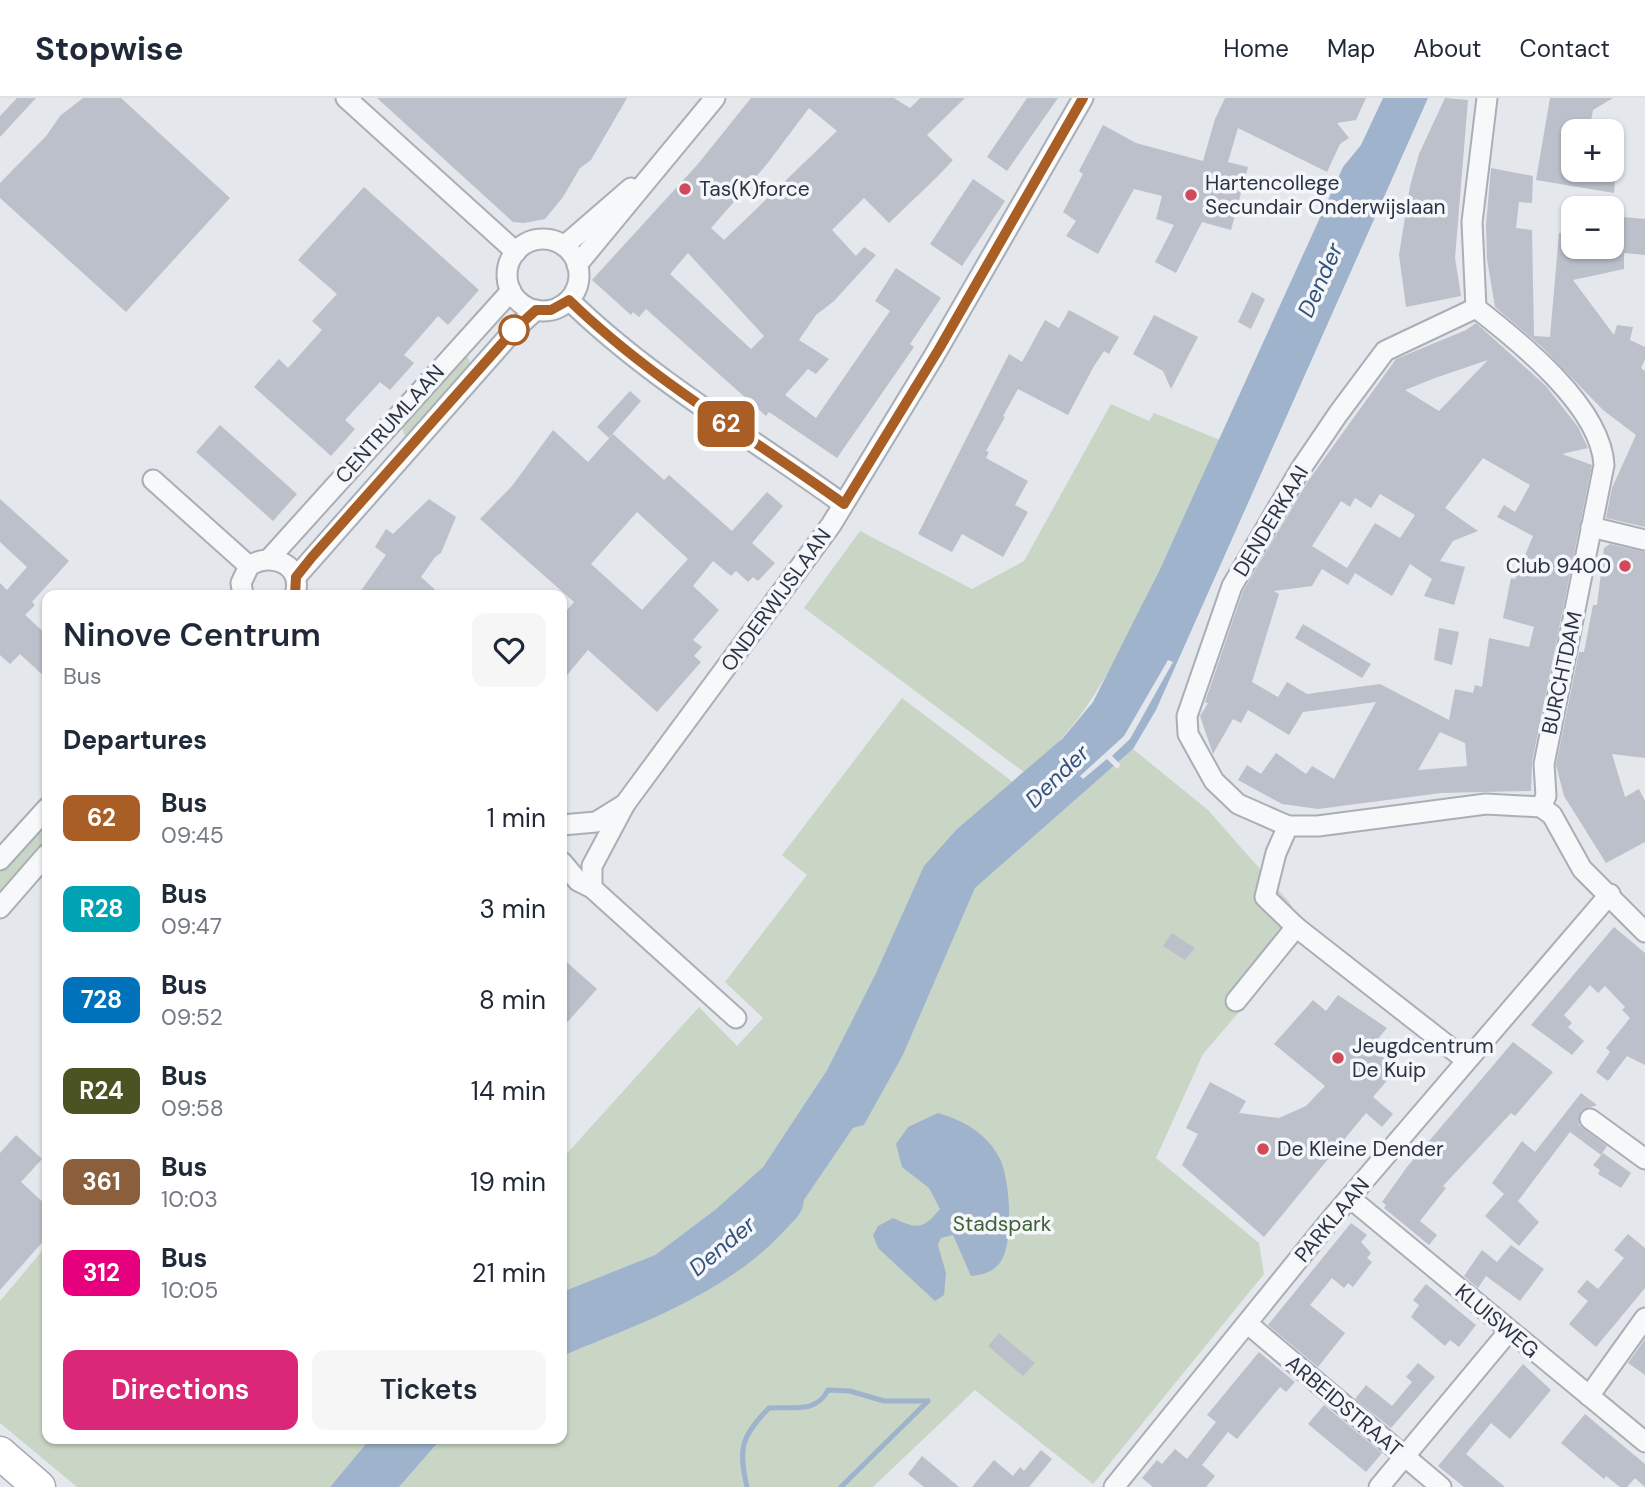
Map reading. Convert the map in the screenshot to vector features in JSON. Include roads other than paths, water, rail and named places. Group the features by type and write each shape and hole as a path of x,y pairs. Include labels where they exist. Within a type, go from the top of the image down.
{"main road":[{"path":"0,1453 39,1487"}],"street":[{"path":"346,98 516,252"},
{"path":"578,265 715,98"},
{"name":"ONDERWIJSLAAN","path":"592,888 592,866 625,804 844,504 939,349 1083,98"},
{"path":"1476,309 1472,266 1476,172 1487,98"},
{"path":"565,246 674,150"},
{"path":"536,310 517,300 507,278 509,264 516,252 533,241 543,239 565,246 578,265 577,286 569,300 620,345 702,407 844,504"},
{"name":"CENTRUMLAAN","path":"249,566 270,558 511,291"},
{"name":"CENTRUMLAAN","path":"270,558 286,564 295,586 514,330 536,310 551,310 569,300"},
{"name":"BURCHTDAM","path":"1476,309 1552,375 1597,434 1604,465 1544,764 1546,796 1541,807"},
{"name":"DENDERKAAI","path":"1288,826 1238,804 1229,796 1201,762 1188,734 1187,716 1232,586 1300,470 1385,351 1476,309"},
{"path":"153,480 249,566 243,575 242,590"},
{"path":"1591,527 1645,540"},
{"name":"ONDERWIJSLAAN","path":"567,825 596,822 625,804"},
{"path":"1466,1060 1296,927 1265,897 1276,853 1288,826 1318,825 1474,805 1541,807 1552,815 1583,869 1645,932"},
{"path":"0,860 42,814"},
{"path":"0,908 42,860"},
{"path":"567,868 578,881 592,888 736,1017"},
{"name":"PARKLAAN","path":"1114,1487 1350,1198 1610,894"},
{"path":"1236,1001 1296,927"},
{"path":"1590,1119 1645,1159"},
{"name":"KLUISWEG","path":"1350,1198 1645,1442"},
{"path":"1589,1396 1645,1318"},
{"name":"ARBEIDSTRAAT","path":"1248,1324 1441,1487"},
{"path":"1379,1487 1508,1331"}],"water":[{"name":"Dender","path":"1383,98 1428,98 1156,710 1133,749 975,888 903,1055 864,1125 853,1128 804,1200 795,1220 762,1252 709,1290 651,1319 567,1354 567,1290 655,1255 716,1209 763,1167 827,1070 876,973 924,866 957,829 1063,738 1093,702 1160,569 1343,167 1361,145"},
{"path":"938,1113 974,1129 995,1150 1006,1181 1009,1228 1004,1255 999,1264 986,1273 971,1276 953,1235 941,1238 938,1245 946,1273 944,1295 935,1301 878,1248 873,1235 878,1226 893,1218 919,1226 929,1221 940,1209 929,1188 902,1167 896,1144 908,1127"},
{"path":"366,1444 437,1444 399,1487 330,1487"}],"waterway":[{"path":"747,1487 743,1462 744,1444 752,1427 769,1408 810,1406 823,1398 828,1390 850,1391 884,1401 928,1401"},
{"path":"841,1487 928,1401"}],"place":[{"name":"Tas(K)force","path":"685,189"},
{"name":"Hartencollege Secundair Onderwijslaan","path":"1191,195"},
{"name":"Club 9400","path":"1625,566"},
{"name":"Jeugdcentrum De Kuip","path":"1338,1058"},
{"name":"De Kleine Dender","path":"1263,1149"}],"park label":[{"name":"Stadspark","path":"1002,1224"}]}
